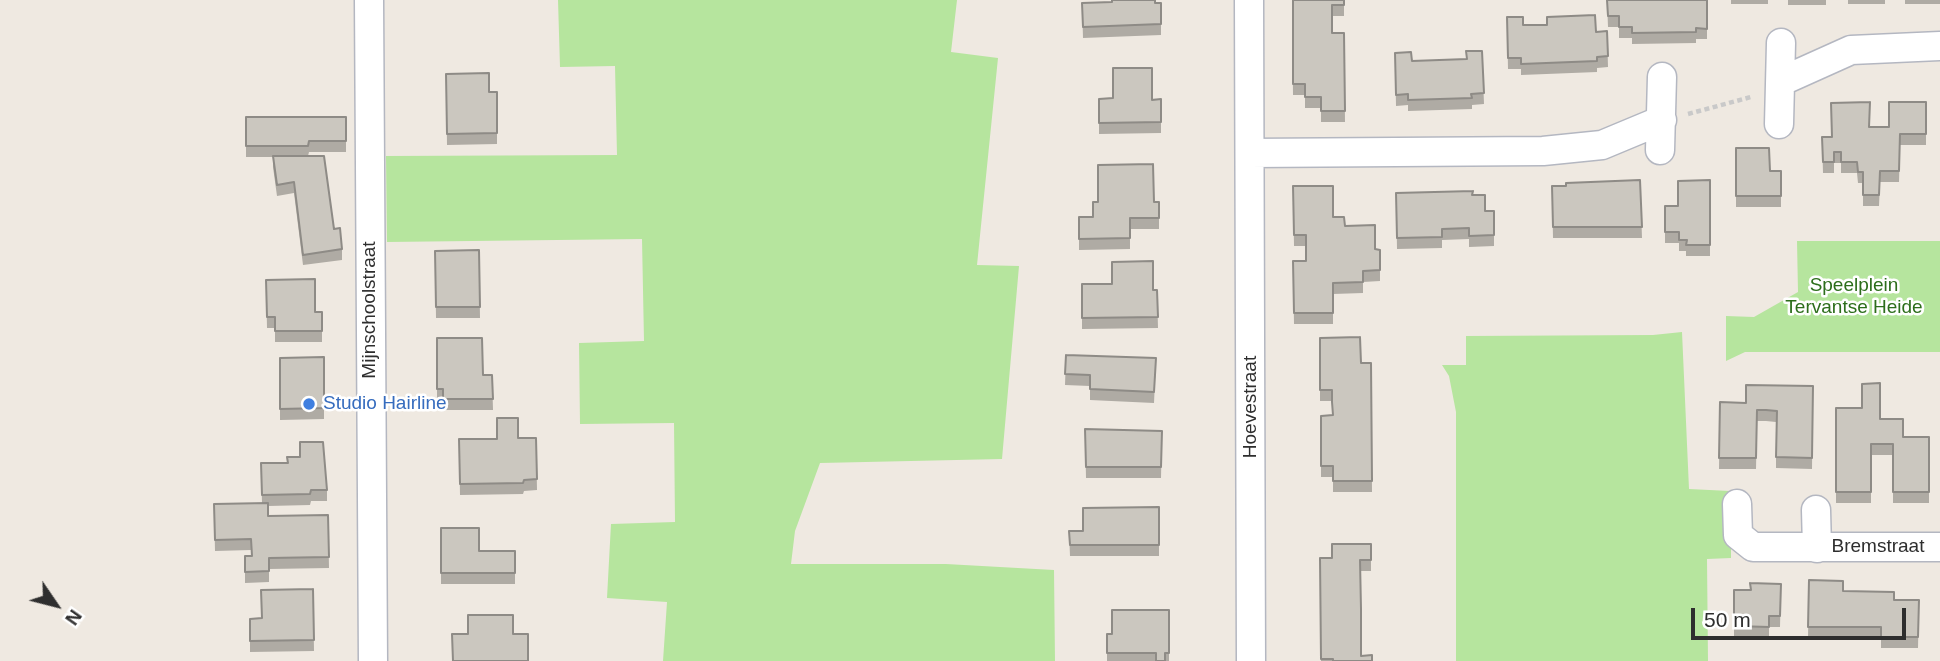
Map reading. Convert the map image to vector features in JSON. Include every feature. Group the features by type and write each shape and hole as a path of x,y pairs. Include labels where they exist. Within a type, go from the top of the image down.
{"street":[{"name":"Mijnschoolstraat","path":"369,0 373,661"},
{"name":"Hoevestraat","path":"1249,0 1251,661"},
{"path":"1779,124 1781,43"},
{"path":"1782,80 1851,50 1940,46"},
{"path":"1660,150 1662,77"},
{"path":"1250,153 1543,151 1602,145 1661,120"},
{"name":"Bremstraat","path":"1737,505 1738,535 1754,547 1940,547"},
{"name":"Bremstraat","path":"1816,510 1816,548"}],"path":[{"path":"1661,120 1721,107 1769,92 1782,80"}],"green space":[{"path":"558,0 957,0 951,52 998,58 977,265 1019,266 1002,459 820,463 795,531 791,564 946,564 1054,570 1055,661 663,661 667,602 607,598 611,524 675,522 674,423 580,424 579,343 644,341 642,239 387,242 386,156 617,155 615,66 560,67"},
{"name":"Speelplein Tervantse Heide","path":"1797,241 1940,241 1940,352 1745,352 1726,361 1726,316 1754,317 1798,292"},
{"path":"1682,332 1689,489 1730,491 1731,500 1731,558 1707,559 1708,661 1456,661 1456,412 1449,376 1442,365 1466,365 1466,336 1653,335"}],"building":[{"path":"1155,0 1155,3 1161,3 1161,24 1083,27 1082,3"},
{"path":"1293,0 1344,0 1344,5 1332,5 1332,33 1344,33 1345,111 1321,111 1321,97 1305,97 1305,84 1293,84"},
{"path":"1607,0 1707,0 1707,29 1696,28 1696,32 1632,33 1632,27 1619,27 1619,16 1608,16"},
{"path":"1595,15 1596,32 1607,31 1608,56 1597,57 1597,61 1521,64 1521,58 1508,58 1507,17 1523,17 1523,25 1547,25 1547,17"},
{"path":"1466,51 1482,51 1484,93 1471,94 1472,98 1408,100 1408,94 1396,95 1395,53 1411,52 1412,61 1467,59"},
{"path":"1113,68 1152,68 1152,100 1161,99 1161,122 1099,123 1099,99 1113,98"},
{"path":"489,73 489,92 497,92 497,133 447,134 446,74"},
{"path":"1870,102 1869,127 1889,127 1889,102 1926,102 1926,134 1900,134 1899,171 1880,171 1879,195 1863,195 1863,172 1858,172 1857,162 1841,162 1841,152 1834,152 1834,162 1823,162 1822,137 1832,137 1831,103"},
{"path":"246,117 346,117 346,141 309,141 308,146 246,146"},
{"path":"1736,148 1769,148 1770,171 1781,171 1781,196 1736,196"},
{"path":"273,156 324,156 334,229 340,228 342,249 303,255 294,182 277,185"},
{"path":"1153,164 1154,202 1159,202 1159,218 1130,218 1130,238 1079,239 1079,217 1093,217 1093,202 1098,202 1098,165"},
{"path":"1640,180 1642,227 1553,227 1552,186"},
{"path":"1710,180 1710,245 1686,245 1687,240 1679,240 1679,232 1665,232 1665,206 1678,206 1678,181"},
{"path":"1293,186 1333,186 1333,217 1344,217 1345,226 1375,225 1375,249 1380,250 1380,270 1363,271 1363,282 1333,283 1333,313 1294,313 1293,261 1306,261 1306,235 1294,235"},
{"path":"1473,191 1472,195 1485,195 1485,211 1494,211 1494,235 1469,236 1469,228 1442,229 1442,237 1397,238 1396,193"},
{"path":"479,250 480,307 436,307 435,251"},
{"path":"1153,261 1153,290 1157,290 1158,317 1082,318 1082,284 1112,284 1112,262"},
{"path":"315,279 315,312 322,312 322,331 275,331 275,317 267,317 266,280"},
{"path":"1360,337 1361,363 1371,363 1372,481 1333,481 1333,466 1321,466 1321,416 1333,415 1332,390 1320,390 1320,338"},
{"path":"437,338 482,338 483,375 492,375 493,399 443,399 443,389 437,389"},
{"path":"1066,355 1156,358 1154,392 1090,389 1090,375 1065,374"},
{"path":"324,357 324,408 280,409 280,358"},
{"path":"1880,383 1880,419 1903,419 1903,437 1929,437 1929,492 1893,492 1893,444 1871,444 1871,492 1836,492 1836,408 1862,408 1862,384"},
{"path":"1746,385 1813,386 1812,458 1776,457 1777,411 1757,410 1756,458 1719,458 1720,402 1746,403"},
{"path":"497,418 518,418 518,438 536,438 537,479 524,480 523,483 460,484 459,439 497,439"},
{"path":"1085,429 1162,431 1161,467 1086,467"},
{"path":"300,442 323,442 327,490 311,490 310,494 262,495 261,463 288,463 287,457 300,457"},
{"path":"268,503 268,516 328,515 329,557 269,558 269,571 245,572 245,556 252,556 251,539 215,540 214,504"},
{"path":"1159,507 1159,545 1070,545 1069,531 1083,531 1083,508"},
{"path":"441,528 479,528 479,551 515,551 515,573 441,573"},
{"path":"1332,544 1371,544 1371,560 1360,560 1361,656 1372,655 1372,661 1321,659 1320,558 1332,558"},
{"path":"1809,580 1843,581 1843,591 1894,592 1894,600 1919,600 1918,637 1881,637 1881,627 1808,627"},
{"path":"1750,583 1781,584 1780,616 1769,616 1769,627 1734,626 1734,590 1751,590"},
{"path":"313,589 314,640 250,641 250,619 262,618 261,590"},
{"path":"1112,610 1169,610 1169,653 1165,653 1165,661 1156,661 1156,653 1107,653 1107,634 1112,634"},
{"path":"468,615 513,615 513,634 528,634 528,661 453,661 452,634 468,634"}],"place":[{"name":"Studio Hairline","path":"309,404"}]}
